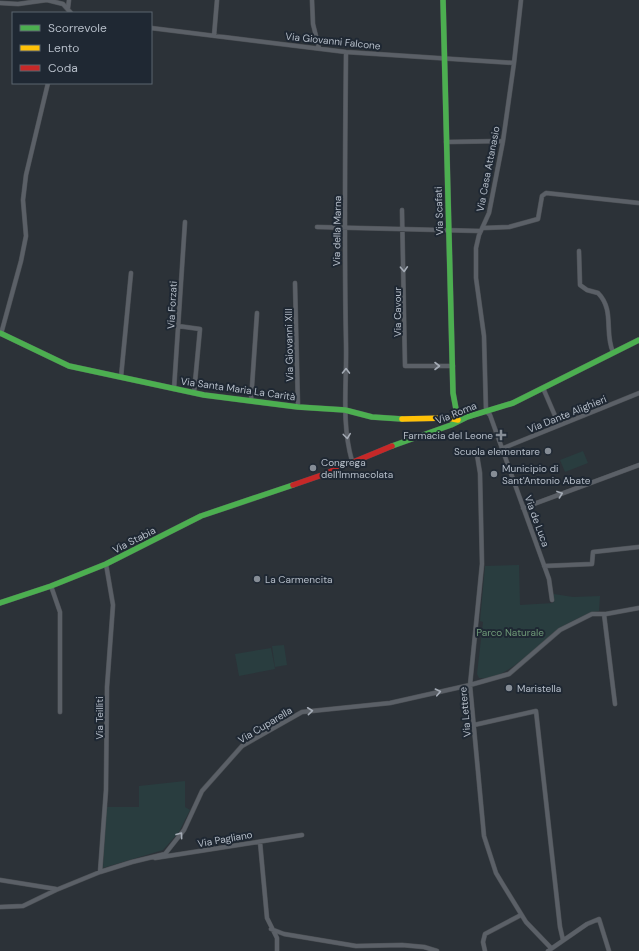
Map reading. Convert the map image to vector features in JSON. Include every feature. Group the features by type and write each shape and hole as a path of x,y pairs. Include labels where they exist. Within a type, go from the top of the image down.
{"street":[{"path":"0,3 18,4 47,0 56,1 70,11"},
{"path":"69,0 70,11"},
{"path":"214,36 217,0"},
{"path":"312,0 314,29 319,48"},
{"name":"Via Scafati","path":"443,0 453,393 458,420"},
{"name":"Via Casa Attanasio","path":"486,410 484,336 476,272 476,248 489,213 503,141 521,0"},
{"name":"Via Giovanni Falcone","path":"152,28 346,52 514,62"},
{"name":"Via della Marna","path":"346,52 345,203 343,229 346,368 345,410 352,461"},
{"path":"0,334 21,261 26,236 24,200 26,175 48,84"},
{"path":"446,142 503,141"},
{"path":"318,227 343,229 449,231 509,227 538,219 542,196 546,193 639,203"},
{"name":"Via Cavour","path":"402,210 405,366 453,366"},
{"name":"Via Forzati","path":"174,389 185,222"},
{"path":"579,251 580,285 586,290 598,293 606,304 608,314 609,344 613,352"},
{"path":"121,377 131,274"},
{"name":"Via Giovanni XIII","path":"295,283 298,407"},
{"path":"251,401 256,313"},
{"path":"178,326 200,329 194,393"},
{"name":"Via Santa Maria La Carità","path":"0,334 69,366 194,393 298,407 345,410 372,417 404,419 448,418 458,420"},
{"name":"Via Roma","path":"275,491 322,474 379,450 451,425 458,420 513,402 613,352 639,342"},
{"path":"543,388 559,425"},
{"name":"Via Dante Alighieri","path":"501,449 639,393"},
{"name":"Via de Luca","path":"486,410 490,415 544,566 552,600"},
{"name":"Via Lettere","path":"477,455 480,474 482,564 470,685 484,836 496,873 521,915 549,950"},
{"path":"523,508 639,466"},
{"name":"Via Stabia","path":"0,603 51,586 106,564 201,516 275,491"},
{"path":"544,566 592,564 593,552 639,547"},
{"name":"Via Teilliti","path":"100,872 106,790 107,687 113,604 106,564"},
{"path":"51,586 60,612 60,712"},
{"name":"Via Cuparella","path":"56,890 100,872 165,854 184,830 202,791 242,746 302,712 390,703 470,685 509,674 560,630 592,614 604,614 639,608"},
{"path":"604,614 615,704"},
{"path":"474,725 536,711 559,919 563,940"},
{"name":"Via Pagliano","path":"151,858 158,859 302,835"},
{"path":"260,842 267,918 277,938 277,951"},
{"path":"0,880 56,890"},
{"path":"0,907 23,906 56,890"},
{"path":"485,951 482,942 485,934 521,915"},
{"path":"549,950 599,918 609,951"},
{"path":"272,929 284,934 356,946 409,946 437,951"}],"green space":[{"path":"583,451 588,463 565,472 560,460"},
{"name":"Parco Naturale","path":"519,565 520,605 553,603 554,594 573,597 600,596 599,611 588,614 557,630 510,669 489,678 479,678 477,674 483,622 480,621 485,566"},
{"path":"284,645 287,665 275,667 272,646"},
{"path":"271,648 275,669 239,676 235,654"},
{"path":"185,781 185,807 190,810 179,832 163,850 103,868 106,807 139,807 139,786"}],"traffic: fast":[{"path":"443,0 453,393 458,420"},
{"path":"0,333 69,366 204,395 298,407 345,410 372,417 402,419"},
{"path":"392,446 451,425 467,417 513,403 639,340"},
{"path":"0,603 51,586 106,564 201,516 293,485"}],"traffic: slow":[{"path":"402,419 448,418 458,420"}],"traffic: jam":[{"path":"293,485 322,475 392,446"}],"place":[{"name":"Farmacia del Leone","path":"501,435"},
{"name":"Scuola elementare","path":"548,451"},
{"name":"Congrega dell'Immacolata","path":"313,468"},
{"name":"Municipio di Sant'Antonio Abate","path":"494,474"},
{"name":"La Carmencita","path":"257,579"},
{"name":"Maristella","path":"509,688"}]}
